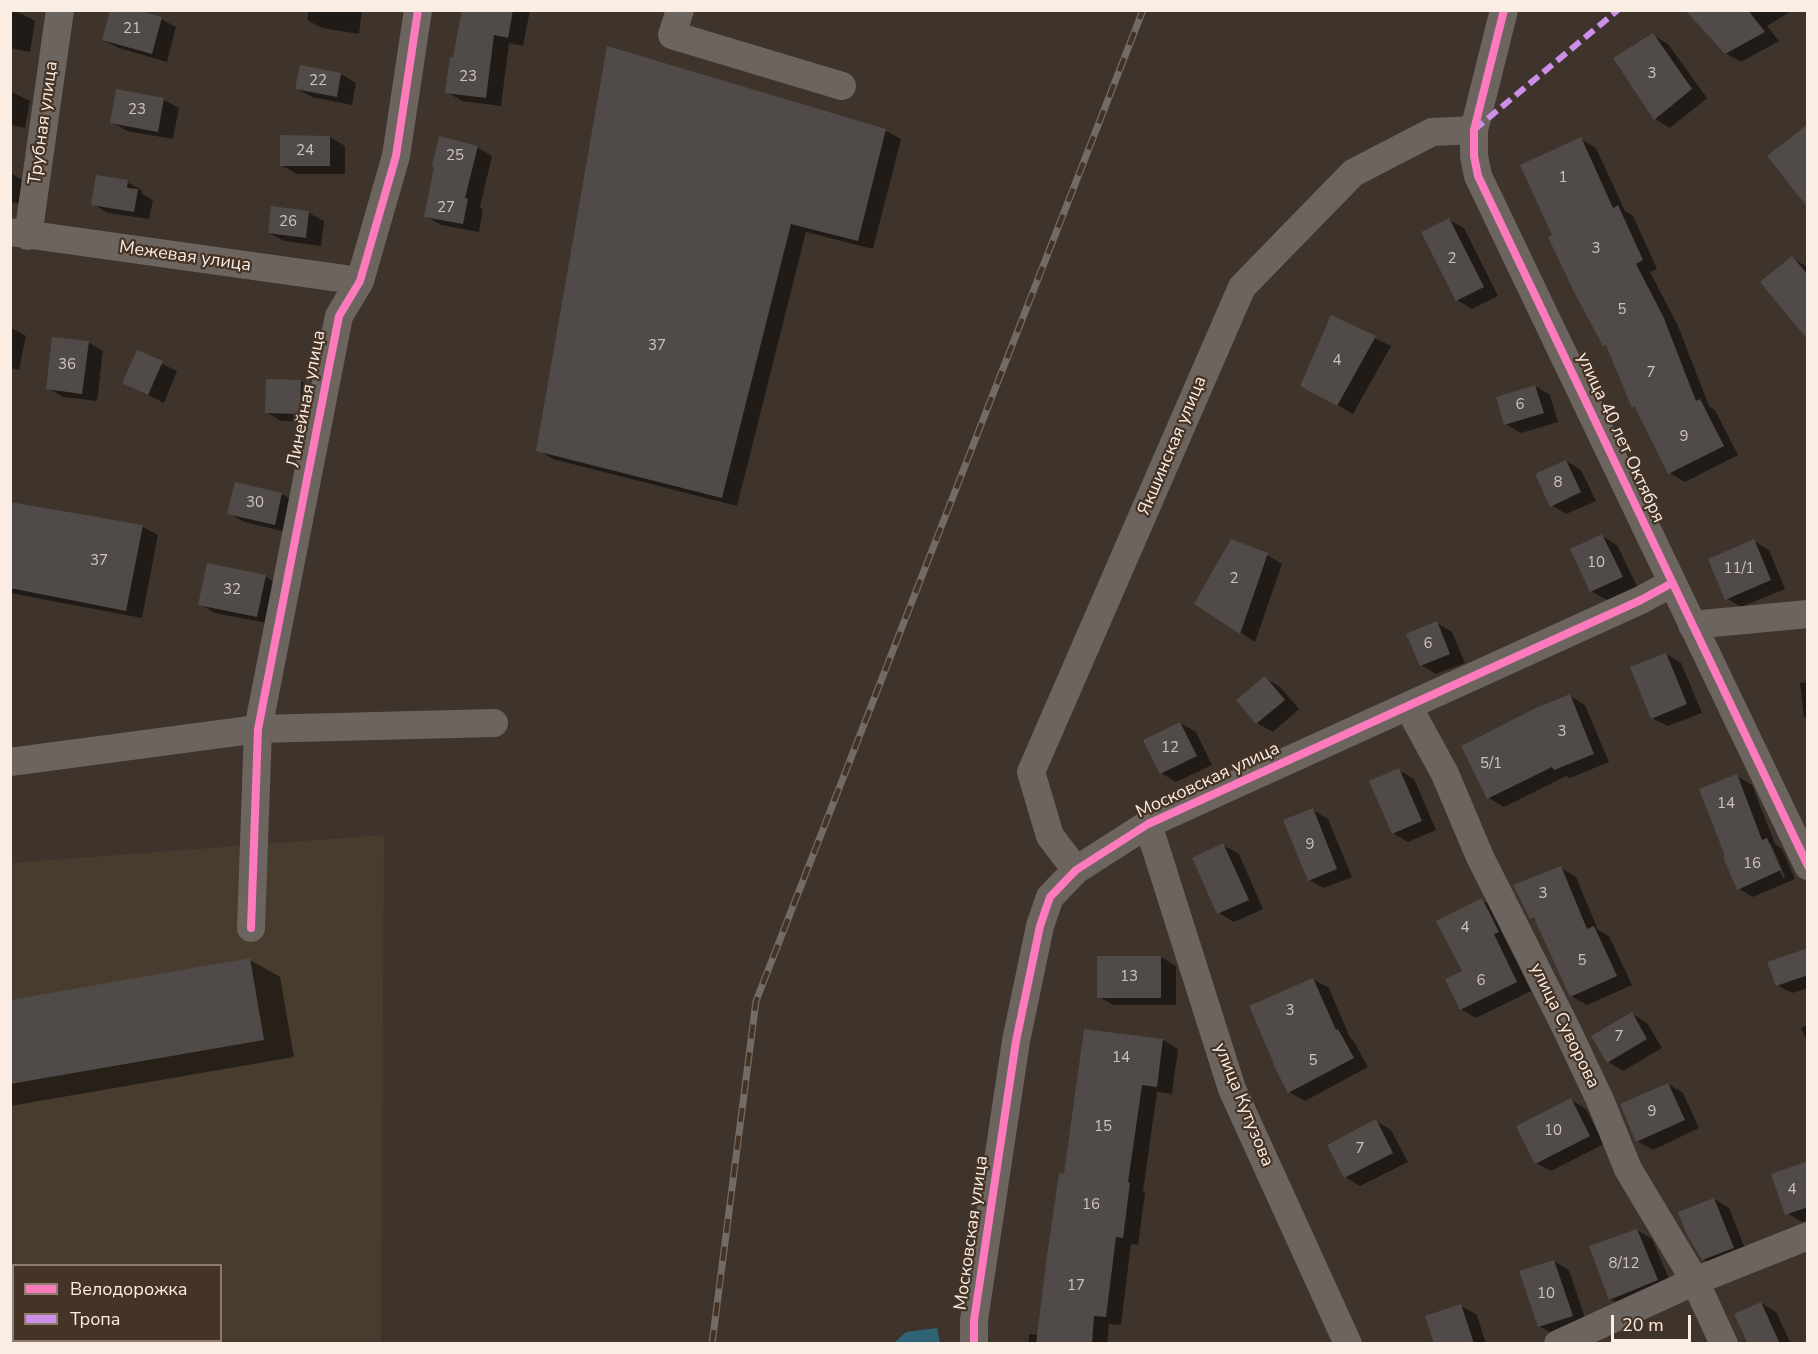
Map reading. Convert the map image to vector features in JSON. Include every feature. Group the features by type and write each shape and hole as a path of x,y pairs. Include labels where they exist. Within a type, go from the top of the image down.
{"street":[{"name":"Трубная улица","path":"19,234 60,10"},
{"name":"Линейная улица","path":"251,928 258,729 339,316 360,281 396,156 417,10"},
{"path":"680,10 672,35 842,86"},
{"name":"улица 40 лет Октября","path":"1504,10 1474,130 1474,156 1478,176 1808,866"},
{"name":"Якшинская улица","path":"1076,870 1050,836 1031,772 1242,287 1353,173 1432,132 1474,130"},
{"name":"Межевая улица","path":"19,234 360,281"},
{"name":"Московская улица","path":"974,1344 974,1320 1016,1041 1040,926 1050,897 1076,870 1148,824 1641,600 1672,583"},
{"path":"1692,625 1808,614"},
{"name":"улица Суворова","path":"1408,706 1445,774 1480,857 1567,1030 1600,1100 1628,1169 1695,1281 1724,1344"},
{"path":"10,762 258,729 495,723"},
{"name":"улица Кутузова","path":"1148,824 1232,1089 1348,1344"},
{"path":"1558,1344 1695,1281 1808,1236"}],"shaded area":[{"path":"384,835 381,1343 11,1344 11,863"}],"water":[{"path":"937,1328 940,1343 894,1343 906,1332"}],"building":[{"path":"110,10 137,10 162,17 152,54 102,40"},
{"path":"462,10 513,10 508,38 494,35 486,98 445,93 450,57 453,57"},
{"path":"1685,10 1748,10 1765,32 1725,54"},
{"path":"1653,33 1692,89 1654,120 1613,58"},
{"path":"607,46 886,129 858,241 791,224 722,498 536,451"},
{"path":"300,65 341,73 337,97 295,89"},
{"path":"116,89 164,98 158,132 110,123"},
{"path":"1808,124 1808,208 1767,156"},
{"path":"280,135 330,136 330,166 280,166"},
{"path":"439,136 478,146 465,198 468,199 463,224 424,217"},
{"path":"1581,137 1613,208 1618,205 1643,260 1636,264 1663,316 1696,401 1700,399 1724,446 1668,474 1635,407 1632,408 1606,345 1603,346 1574,292 1548,237 1552,235 1520,165"},
{"path":"96,175 128,180 127,188 138,189 134,212 91,205"},
{"path":"271,206 309,211 306,238 268,233"},
{"path":"1449,218 1484,287 1456,301 1421,232"},
{"path":"1792,256 1808,275 1808,340 1760,282"},
{"path":"1331,315 1376,336 1337,406 1300,386"},
{"path":"52,337 89,341 82,394 46,389"},
{"path":"137,350 163,361 148,395 122,383"},
{"path":"266,379 301,380 300,414 265,413"},
{"path":"1535,385 1544,413 1504,425 1496,397"},
{"path":"1566,460 1581,492 1550,507 1535,474"},
{"path":"235,482 282,493 275,525 227,514"},
{"path":"10,502 143,525 126,611 10,588"},
{"path":"1602,534 1623,577 1590,592 1570,549"},
{"path":"1231,539 1268,553 1240,634 1194,604"},
{"path":"1754,539 1771,580 1725,600 1708,559"},
{"path":"207,563 266,575 257,617 198,605"},
{"path":"1437,621 1450,654 1420,666 1406,634"},
{"path":"1666,653 1687,704 1651,719 1630,667"},
{"path":"1265,676 1285,700 1256,724 1236,700"},
{"path":"1570,694 1594,754 1554,770 1552,767 1487,799 1461,746 1538,707"},
{"path":"1180,722 1197,756 1160,774 1143,740"},
{"path":"1399,768 1422,821 1392,834 1369,781"},
{"path":"1737,774 1762,840 1767,838 1781,870 1737,890 1699,789"},
{"path":"1313,808 1337,869 1308,881 1283,820"},
{"path":"1223,843 1249,900 1217,914 1192,858"},
{"path":"1561,866 1587,929 1594,926 1617,976 1570,997 1534,918 1530,919 1513,885"},
{"path":"1482,898 1499,932 1494,934 1517,982 1460,1010 1445,979 1462,971 1436,921"},
{"path":"1808,948 1808,975 1776,986 1767,962"},
{"path":"1097,956 1161,956 1161,998 1097,998"},
{"path":"250,958 264,1040 10,1084 10,1000"},
{"path":"1313,978 1336,1030 1338,1029 1354,1058 1288,1093 1273,1064 1249,1006"},
{"path":"1632,1012 1647,1039 1607,1063 1591,1036"},
{"path":"1084,1029 1163,1039 1157,1087 1142,1085 1128,1182 1130,1183 1123,1238 1116,1237 1106,1317 1094,1316 1092,1344 1036,1344 1059,1173 1064,1174"},
{"path":"1668,1083 1685,1120 1636,1142 1620,1104"},
{"path":"1571,1098 1590,1136 1535,1164 1516,1126"},
{"path":"1376,1119 1393,1153 1344,1178 1327,1145"},
{"path":"1808,1161 1808,1207 1785,1215 1771,1174"},
{"path":"1714,1198 1734,1248 1702,1260 1687,1235 1678,1212"},
{"path":"1637,1229 1658,1280 1609,1300 1589,1246"},
{"path":"1554,1260 1573,1316 1538,1327 1519,1271"},
{"path":"1761,1302 1780,1344 1748,1344 1734,1314"},
{"path":"1461,1304 1474,1344 1434,1344 1425,1316"}],"railway":[{"path":"712,1344 756,1001 1143,10"}],"marked path":[{"path":"1474,130 1618,10"}],"cycle path":[{"path":"251,928 258,729 339,316 360,281 396,156 418,10"},
{"path":"1504,10 1474,130 1474,156 1478,176 1808,866"},
{"path":"974,1344 974,1320 1016,1041 1040,926 1050,897 1076,870 1148,824 1641,600 1672,583"}]}
